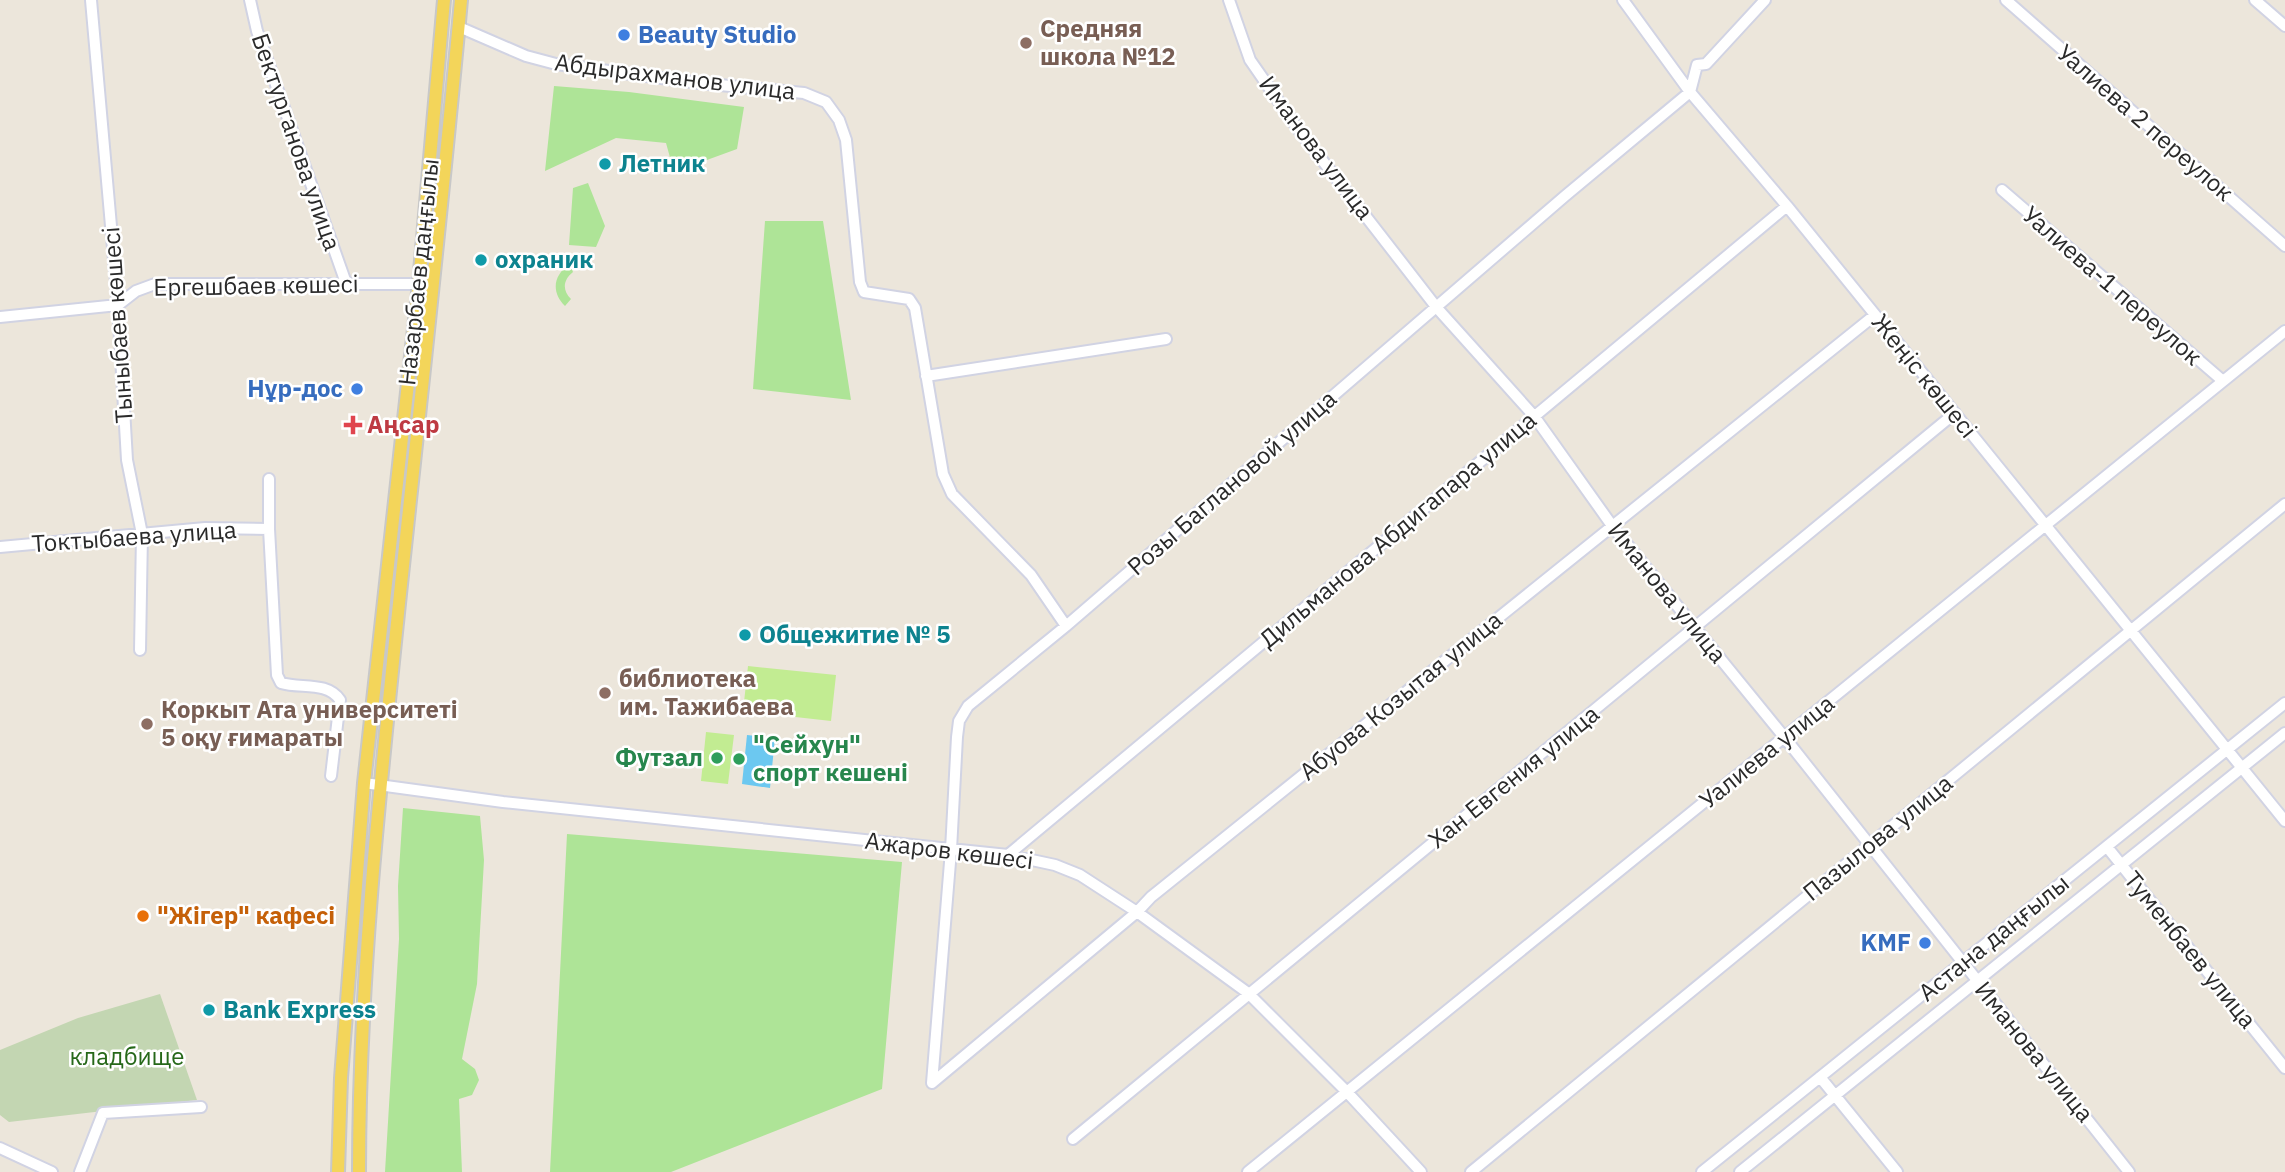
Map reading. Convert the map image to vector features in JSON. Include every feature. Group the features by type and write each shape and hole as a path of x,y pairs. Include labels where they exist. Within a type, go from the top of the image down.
{"main road":[{"name":"Назарбаев даңғылы","path":"338,1172 341,1078 364,783 419,283 444,0"},
{"name":"Назарбаев даңғылы","path":"359,1172 363,994 380,784 461,0"}],"street":[{"name":"Тыныбаев көшесі","path":"91,0 118,305 127,460 142,534 140,650"},
{"name":"Бектурганова улица","path":"250,0 257,31 346,284"},
{"name":"Иманова улица","path":"1229,0 1250,60 1266,85 1437,308 1534,416 1613,527 1871,845 2129,1172"},
{"name":"Жеңіс көшесі","path":"1623,0 1690,92 1787,206 2242,768"},
{"name":"Розы Баглановой улица","path":"932,1083 959,721 968,706 1066,626 1690,92 1697,65 1706,64 1765,0"},
{"name":"Уалиева 2 переулок","path":"2006,0 2285,246"},
{"path":"2255,0 2285,26"},
{"name":"Абдырахманов улица","path":"459,27 526,56 556,64 699,83 804,93 826,102 839,120 846,139 860,282 864,292 874,296 909,299 915,308 943,474 953,494 1031,575 1066,626"},
{"name":"Уалиева-1 переулок","path":"2001,190 2223,381"},
{"name":"Дильманова Абдигапара улица","path":"1008,855 1787,206"},
{"name":"Ергешбаев көшесі","path":"0,317 118,305 136,290 155,284 433,285"},
{"name":"Абуова Козытая улица","path":"932,1083 1137,912 1151,897 1875,315"},
{"name":"Уалиева улица","path":"1248,1172 2285,331"},
{"path":"926,376 1166,339"},
{"name":"Хан Евгения улица","path":"1073,1139 1248,993 1696,629 1955,413"},
{"path":"269,479 277,675 281,683 325,688 335,692 340,700 331,776"},
{"name":"Пазылова улица","path":"1471,1172 2285,504"},
{"name":"Токтыбаева улица","path":"0,547 205,528 269,529"},
{"name":"Астана даңғылы","path":"1702,1172 2285,704"},
{"name":"Астана даңғылы","path":"1740,1172 2285,733"},
{"path":"2242,768 2285,821"},
{"name":"Ажаров көшесі","path":"364,783 503,802 1008,855 1055,865 1080,875 1137,912 1248,993 1346,1091 1421,1172"},
{"name":"Туменбаев улица","path":"2107,848 2285,1068"},
{"path":"1820,1077 1897,1172"},
{"path":"80,1172 103,1113 201,1107"},
{"path":"0,1148 52,1172"}],"green space":[{"path":"554,86 629,92 744,107 737,149 674,172 666,143 616,138 545,171"},
{"path":"588,183 605,226 596,247 569,245 573,188"},
{"path":"765,221 823,221 851,400 753,389"},
{"path":"570,264 573,272 565,285 571,299 565,306 557,295 556,284 560,273"},
{"path":"748,666 836,675 831,721 743,711"},
{"name":"Футзал","path":"706,732 734,735 728,784 701,781"},
{"path":"403,808 480,816 484,860 477,984 462,1059 475,1069 479,1080 472,1095 459,1099 462,1172 385,1172 399,939 398,886"},
{"path":"567,834 902,862 882,1089 671,1172 550,1172"},
{"name":"кладбище","path":"160,994 197,1100 9,1122 0,1115 0,1050 78,1018"}],"water":[{"path":"747,735 775,738 770,788 742,784"}],"place":[{"name":"Beauty Studio","path":"624,35"},
{"name":"Средняя школа №12","path":"1026,43"},
{"name":"Летник","path":"605,164"},
{"name":"охраник","path":"481,260"},
{"name":"Нұр-дос","path":"357,389"},
{"name":"Аңсар","path":"353,425"},
{"name":"Общежитие № 5","path":"745,635"},
{"name":"библиотека им. Тажибаева","path":"605,693"},
{"name":"Коркыт Ата университеті 5 оқу ғимараты","path":"147,724"},
{"name":"Футзал","path":"717,758"},
{"name":"\"Сейхун\" спорт кешені","path":"739,759"},
{"name":"\"Жігер\" кафесі","path":"143,916"},
{"name":"KMF","path":"1925,943"},
{"name":"Bank Express","path":"209,1010"}]}
